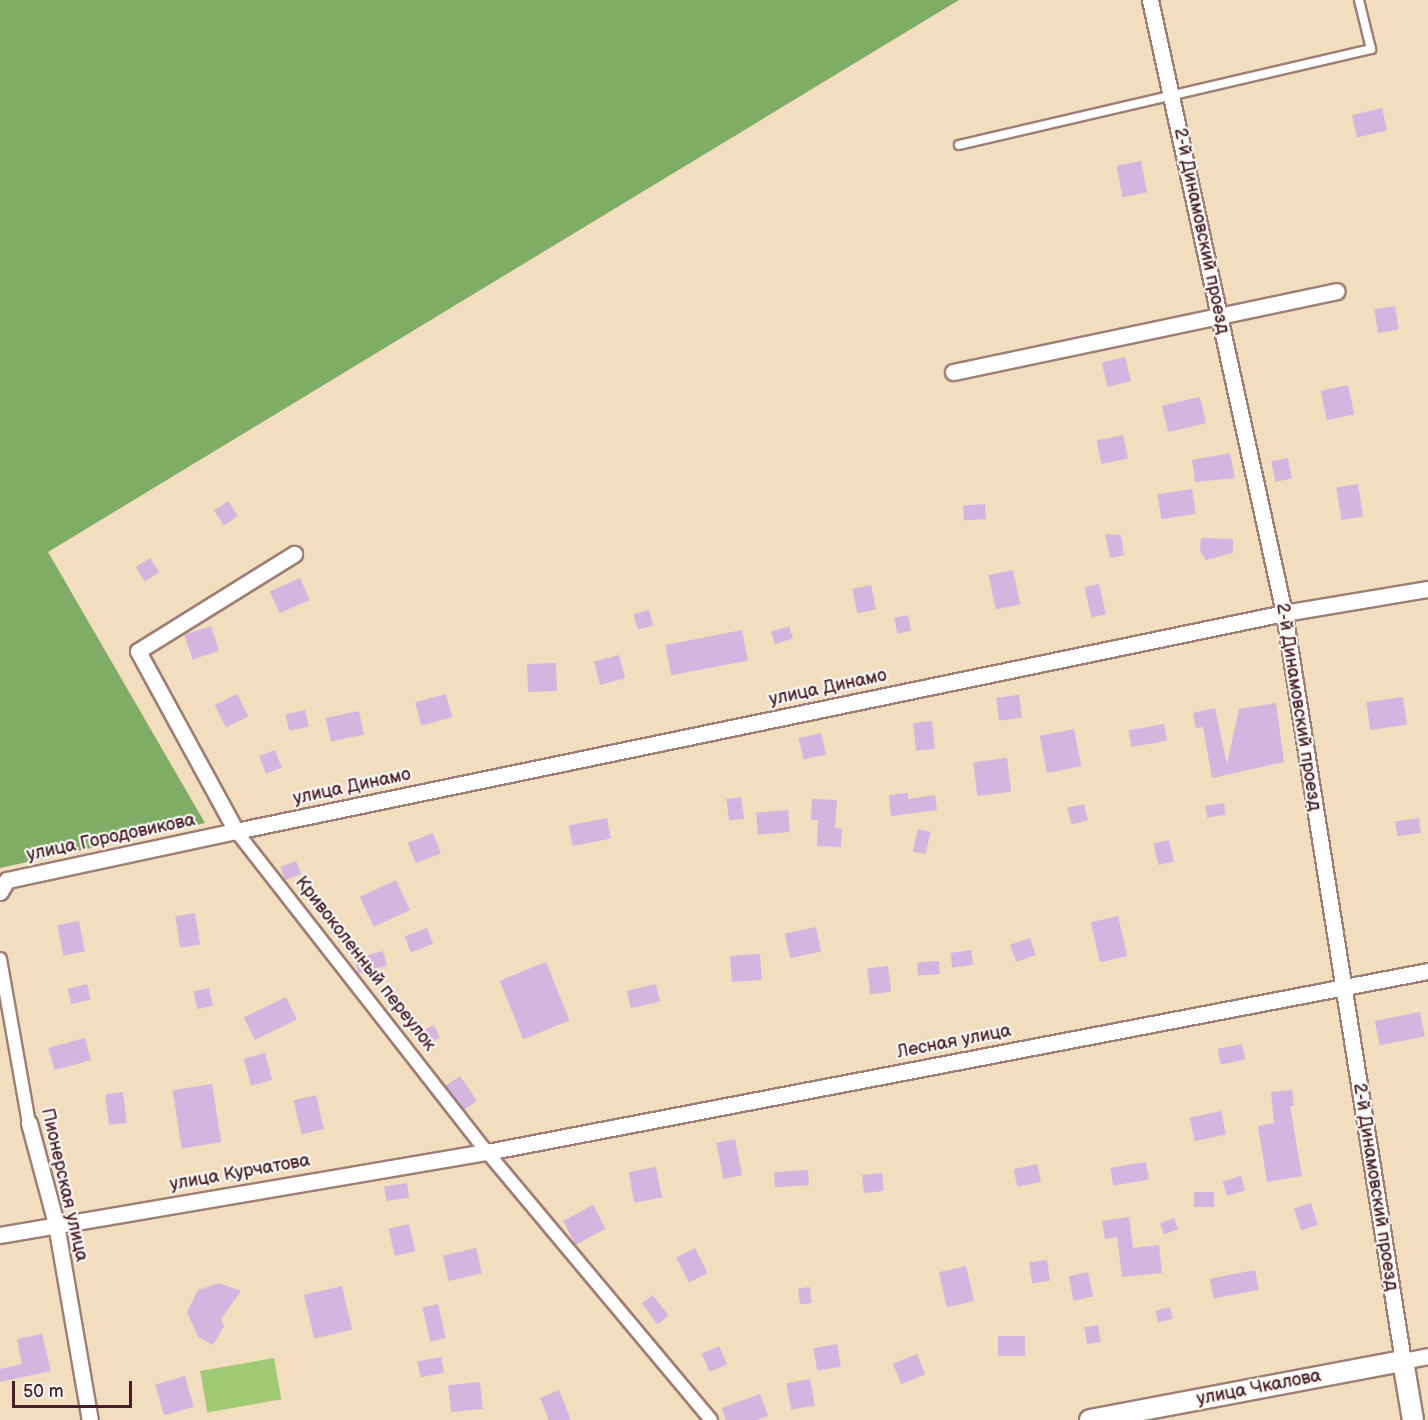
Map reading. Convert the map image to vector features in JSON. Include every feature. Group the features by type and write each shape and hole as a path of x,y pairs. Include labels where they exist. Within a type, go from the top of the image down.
{"street":[{"name":"2-й Динамовский проезд","path":"1150,0 1284,613 1342,988 1413,1420"},
{"path":"953,372 1220,318 1337,291"},
{"name":"Кривоколенный переулок","path":"294,554 138,651 236,831 487,1152 711,1420"},
{"name":"улица Динамо","path":"236,831 1284,613 1428,589"},
{"name":"улица Городовикова","path":"0,892 7,880 236,831"},
{"name":"Пионерская улица","path":"0,958 29,1123 56,1224 90,1420"},
{"name":"Лесная улица","path":"487,1152 1428,971"},
{"name":"улица Курчатова","path":"0,1235 487,1152"},
{"name":"улица Чкалова","path":"1090,1420 1428,1356"}],"lane":[{"path":"959,145 1172,98 1371,49 1359,0"}],"green space":[{"path":"0,0 959,0 48,552 205,823 0,868"},
{"path":"274,1358 281,1399 207,1412 200,1371"}],"building":[{"path":"1382,108 1387,130 1357,137 1352,115"},
{"path":"1141,161 1147,192 1123,197 1116,166"},
{"path":"1395,306 1399,330 1378,333 1374,309"},
{"path":"1125,357 1131,381 1108,387 1102,363"},
{"path":"1348,385 1354,414 1327,420 1321,391"},
{"path":"1200,397 1206,423 1168,432 1162,406"},
{"path":"1123,435 1128,458 1102,464 1097,441"},
{"path":"1230,453 1235,478 1195,482 1192,460"},
{"path":"1288,458 1292,479 1275,482 1271,461"},
{"path":"1358,484 1363,517 1341,520 1336,487"},
{"path":"1192,489 1196,514 1161,519 1157,494"},
{"path":"228,501 238,516 224,525 214,511"},
{"path":"985,504 986,519 964,520 963,506"},
{"path":"1105,534 1121,535 1124,555 1110,558"},
{"path":"1201,538 1233,539 1233,553 1206,560 1200,551"},
{"path":"150,558 159,572 145,582 136,567"},
{"path":"1013,570 1020,604 996,609 989,575"},
{"path":"300,578 310,600 280,613 270,591"},
{"path":"1099,584 1106,614 1091,618 1084,587"},
{"path":"871,585 876,609 858,613 852,589"},
{"path":"649,610 653,625 638,630 634,614"},
{"path":"908,615 911,631 897,633 894,618"},
{"path":"211,626 219,651 192,659 184,635"},
{"path":"789,626 793,638 775,644 771,632"},
{"path":"742,630 748,660 671,675 665,645"},
{"path":"619,655 625,678 600,685 594,662"},
{"path":"556,663 557,691 528,692 527,664"},
{"path":"237,694 248,716 226,728 215,705"},
{"path":"446,694 452,717 421,725 415,702"},
{"path":"1019,695 1022,718 999,721 996,698"},
{"path":"1403,697 1407,725 1370,730 1366,702"},
{"path":"1276,703 1284,762 1212,778 1203,727 1196,728 1193,713 1215,708 1227,764 1239,709"},
{"path":"305,710 309,727 289,731 286,714"},
{"path":"359,711 364,734 331,742 326,718"},
{"path":"932,721 935,749 916,751 913,723"},
{"path":"1164,724 1167,741 1131,747 1129,730"},
{"path":"1074,729 1081,766 1047,773 1040,736"},
{"path":"821,733 826,754 804,760 799,738"},
{"path":"275,750 282,768 266,774 259,756"},
{"path":"1007,758 1011,792 977,796 973,762"},
{"path":"908,793 908,799 935,795 937,810 891,816 889,795"},
{"path":"741,797 744,819 729,821 726,799"},
{"path":"812,799 837,800 835,828 842,829 841,847 817,846 818,820 811,820"},
{"path":"1224,803 1226,815 1207,818 1205,806"},
{"path":"1084,804 1088,821 1071,824 1067,808"},
{"path":"788,810 790,832 758,835 756,813"},
{"path":"607,818 611,839 573,846 569,825"},
{"path":"1419,818 1421,833 1397,836 1395,821"},
{"path":"918,829 931,832 925,854 913,851"},
{"path":"433,833 441,854 416,863 408,843"},
{"path":"1169,840 1174,861 1158,865 1153,844"},
{"path":"296,861 301,874 285,880 280,867"},
{"path":"396,880 410,910 374,927 360,897"},
{"path":"195,913 200,945 180,948 175,916"},
{"path":"1118,916 1127,956 1100,962 1091,922"},
{"path":"79,921 85,951 63,956 57,925"},
{"path":"816,927 821,951 790,958 785,934"},
{"path":"427,928 433,944 411,952 405,937"},
{"path":"1030,938 1036,955 1016,962 1010,945"},
{"path":"971,950 973,965 952,968 950,953"},
{"path":"383,951 387,965 358,974 354,959"},
{"path":"760,954 762,980 732,982 730,956"},
{"path":"939,961 940,974 918,976 917,963"},
{"path":"546,962 570,1020 523,1039 500,981"},
{"path":"888,966 891,992 870,994 867,969"},
{"path":"87,984 91,1000 71,1004 68,989"},
{"path":"656,984 660,1002 631,1008 627,991"},
{"path":"209,988 213,1006 197,1009 193,992"},
{"path":"286,997 297,1019 255,1040 244,1018"},
{"path":"1420,1012 1425,1037 1380,1045 1375,1021"},
{"path":"434,1025 440,1038 425,1044 419,1032"},
{"path":"85,1038 91,1060 54,1070 48,1048"},
{"path":"1242,1044 1245,1060 1221,1064 1217,1049"},
{"path":"265,1053 272,1080 251,1086 244,1059"},
{"path":"460,1076 477,1101 463,1110 446,1086"},
{"path":"212,1084 221,1142 182,1149 172,1090"},
{"path":"1292,1090 1294,1106 1290,1106 1302,1176 1267,1182 1258,1126 1274,1123 1271,1092"},
{"path":"123,1092 127,1123 109,1125 105,1094"},
{"path":"316,1095 324,1129 301,1134 294,1100"},
{"path":"1221,1111 1226,1134 1195,1141 1190,1118"},
{"path":"735,1139 742,1175 723,1179 716,1143"},
{"path":"1146,1162 1149,1180 1113,1185 1110,1168"},
{"path":"1037,1164 1041,1182 1018,1187 1014,1169"},
{"path":"656,1167 662,1197 634,1203 629,1172"},
{"path":"808,1170 809,1185 775,1187 774,1172"},
{"path":"882,1173 884,1191 864,1193 862,1175"},
{"path":"1241,1176 1245,1190 1227,1196 1223,1181"},
{"path":"407,1183 409,1198 386,1201 384,1186"},
{"path":"1194,1192 1214,1192 1214,1207 1194,1207"},
{"path":"1311,1203 1318,1225 1301,1230 1294,1209"},
{"path":"593,1205 606,1229 576,1245 563,1221"},
{"path":"1129,1217 1133,1248 1159,1245 1162,1273 1122,1277 1117,1237 1105,1239 1102,1221"},
{"path":"1174,1218 1178,1229 1164,1234 1160,1223"},
{"path":"409,1224 415,1251 395,1256 389,1229"},
{"path":"476,1248 482,1273 449,1281 443,1256"},
{"path":"695,1248 708,1273 689,1282 676,1258"},
{"path":"1047,1260 1050,1281 1032,1283 1029,1263"},
{"path":"966,1266 974,1301 947,1307 939,1272"},
{"path":"1255,1270 1259,1290 1214,1298 1210,1279"},
{"path":"1088,1272 1093,1296 1074,1301 1068,1276"},
{"path":"219,1283 241,1291 221,1319 224,1326 213,1345 198,1337 187,1312 198,1290"},
{"path":"342,1286 352,1330 314,1339 304,1295"},
{"path":"810,1287 812,1303 800,1304 798,1288"},
{"path":"653,1295 669,1316 657,1324 642,1303"},
{"path":"438,1304 446,1338 430,1342 422,1308"},
{"path":"1170,1307 1173,1319 1158,1322 1155,1311"},
{"path":"1098,1325 1101,1342 1087,1344 1084,1327"},
{"path":"42,1334 51,1371 0,1382 0,1369 22,1364 17,1339"},
{"path":"998,1336 1025,1336 1025,1356 998,1356"},
{"path":"837,1344 841,1367 817,1371 813,1348"},
{"path":"719,1346 727,1364 710,1372 702,1354"},
{"path":"917,1354 925,1374 901,1384 893,1364"},
{"path":"441,1357 444,1373 420,1377 417,1362"},
{"path":"185,1376 194,1407 164,1415 155,1385"},
{"path":"810,1379 815,1406 791,1410 786,1383"},
{"path":"480,1382 483,1409 451,1412 448,1385"},
{"path":"559,1390 571,1420 549,1420 540,1398"},
{"path":"760,1394 768,1416 757,1420 726,1420 722,1408"}]}
